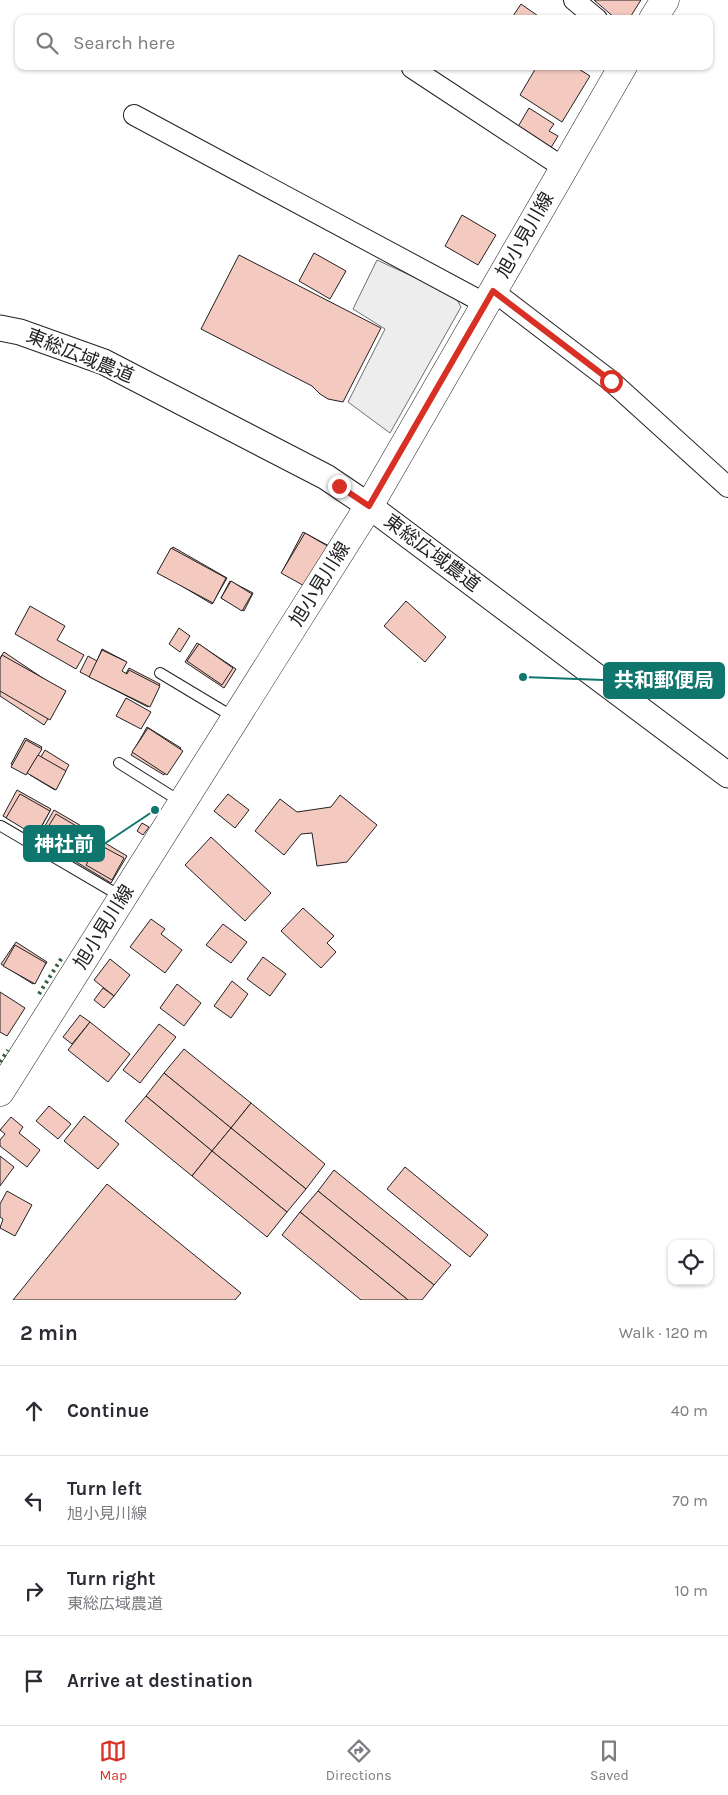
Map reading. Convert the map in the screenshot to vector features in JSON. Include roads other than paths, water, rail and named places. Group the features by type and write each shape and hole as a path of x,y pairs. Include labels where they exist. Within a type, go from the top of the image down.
{"main road":[{"path":"656,15 665,0"},
{"name":"旭小見川線","path":"0,1092 369,506 621,70"}],"street":[{"path":"574,0 592,15"},
{"path":"415,70 564,168"},
{"path":"134,115 490,297 611,381 728,487"},
{"name":"東総広域農道","path":"0,328 20,332 104,362 326,477 369,506 728,775"}],"lane":[{"path":"160,673 235,718"},
{"path":"119,763 182,803"},
{"path":"1,826 122,898"}],"place":[{"name":"共和郵便局","path":"523,677"},
{"name":"神社前","path":"155,810"}]}
